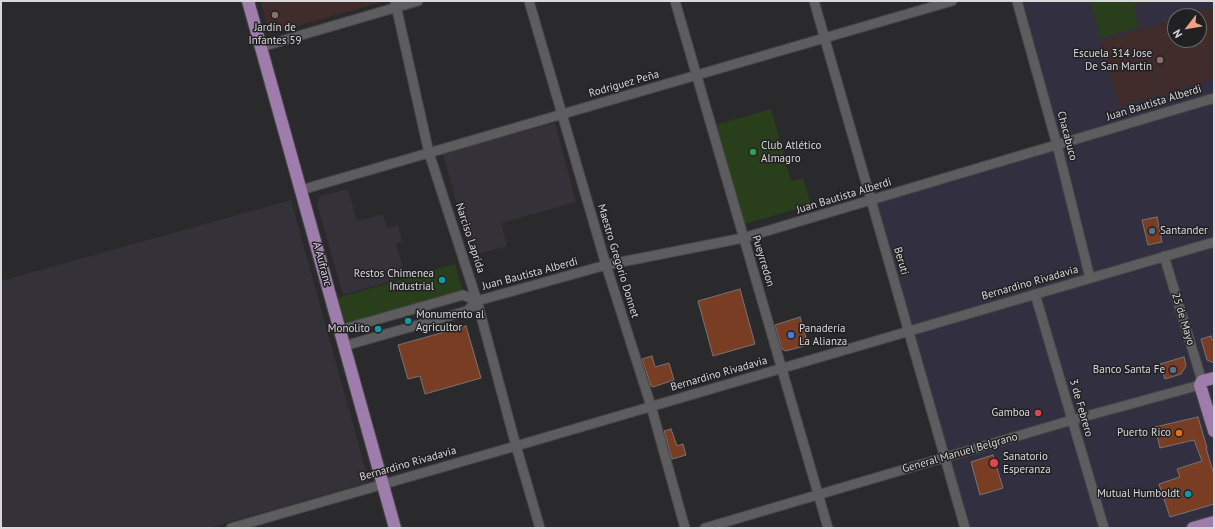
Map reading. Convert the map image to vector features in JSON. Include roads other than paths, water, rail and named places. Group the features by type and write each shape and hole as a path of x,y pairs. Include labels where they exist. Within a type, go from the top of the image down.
{"main road":[{"name":"A Aufranc","path":"248,1 395,528"},
{"name":"General Manuel Belgrano","path":"1201,383 1214,378"},
{"name":"25 de Mayo","path":"1201,383 1214,431"},
{"path":"1193,528 1214,522"}],"street":[{"path":"261,47 396,4 418,1"},
{"name":"Maestro Gregorio Donnet","path":"529,1 606,265 651,406 685,528"},
{"name":"Pueyrredon","path":"675,1 828,528"},
{"name":"Beruti","path":"814,1 965,528"},
{"name":"Rodríguez Peña","path":"301,190 952,1"},
{"name":"Chacabuco","path":"1018,1 1057,145 1090,278"},
{"name":"Narciso Laprida","path":"396,4 429,153 477,301 540,528"},
{"name":"Juan Bautista Alberdi","path":"344,346 467,311 477,301 606,265 743,238 1214,98"},
{"name":"Bernardino Rivadavia","path":"231,528 258,524 382,484 1214,242"},
{"name":"25 de Mayo","path":"1164,256 1201,383"},
{"name":"3 de Febrero","path":"1035,294 1104,528"},
{"name":"Juan Bautista Alberdi","path":"340,330 463,295 477,301"},
{"name":"General Manuel Belgrano","path":"705,528 1201,383"}],"place":[{"name":"Jardín de Infantes 59","path":"275,15"},
{"name":"Escuela 314 Jose De San Martín","path":"1160,60"},
{"name":"Club Atlético Almagro","path":"753,152"},
{"name":"Santander","path":"1152,231"},
{"name":"Restos Chimenea Industrial","path":"442,280"},
{"name":"Monumento al Agricultor","path":"408,321"},
{"name":"Monolito","path":"378,329"},
{"name":"Panadería La Alianza","path":"791,335"},
{"name":"Banco Santa Fe","path":"1173,370"},
{"name":"Gamboa","path":"1038,413"},
{"name":"Puerto Rico","path":"1179,433"},
{"name":"Sanatorio Esperanza","path":"994,463"},
{"name":"Mutual Humboldt","path":"1188,494"}]}
